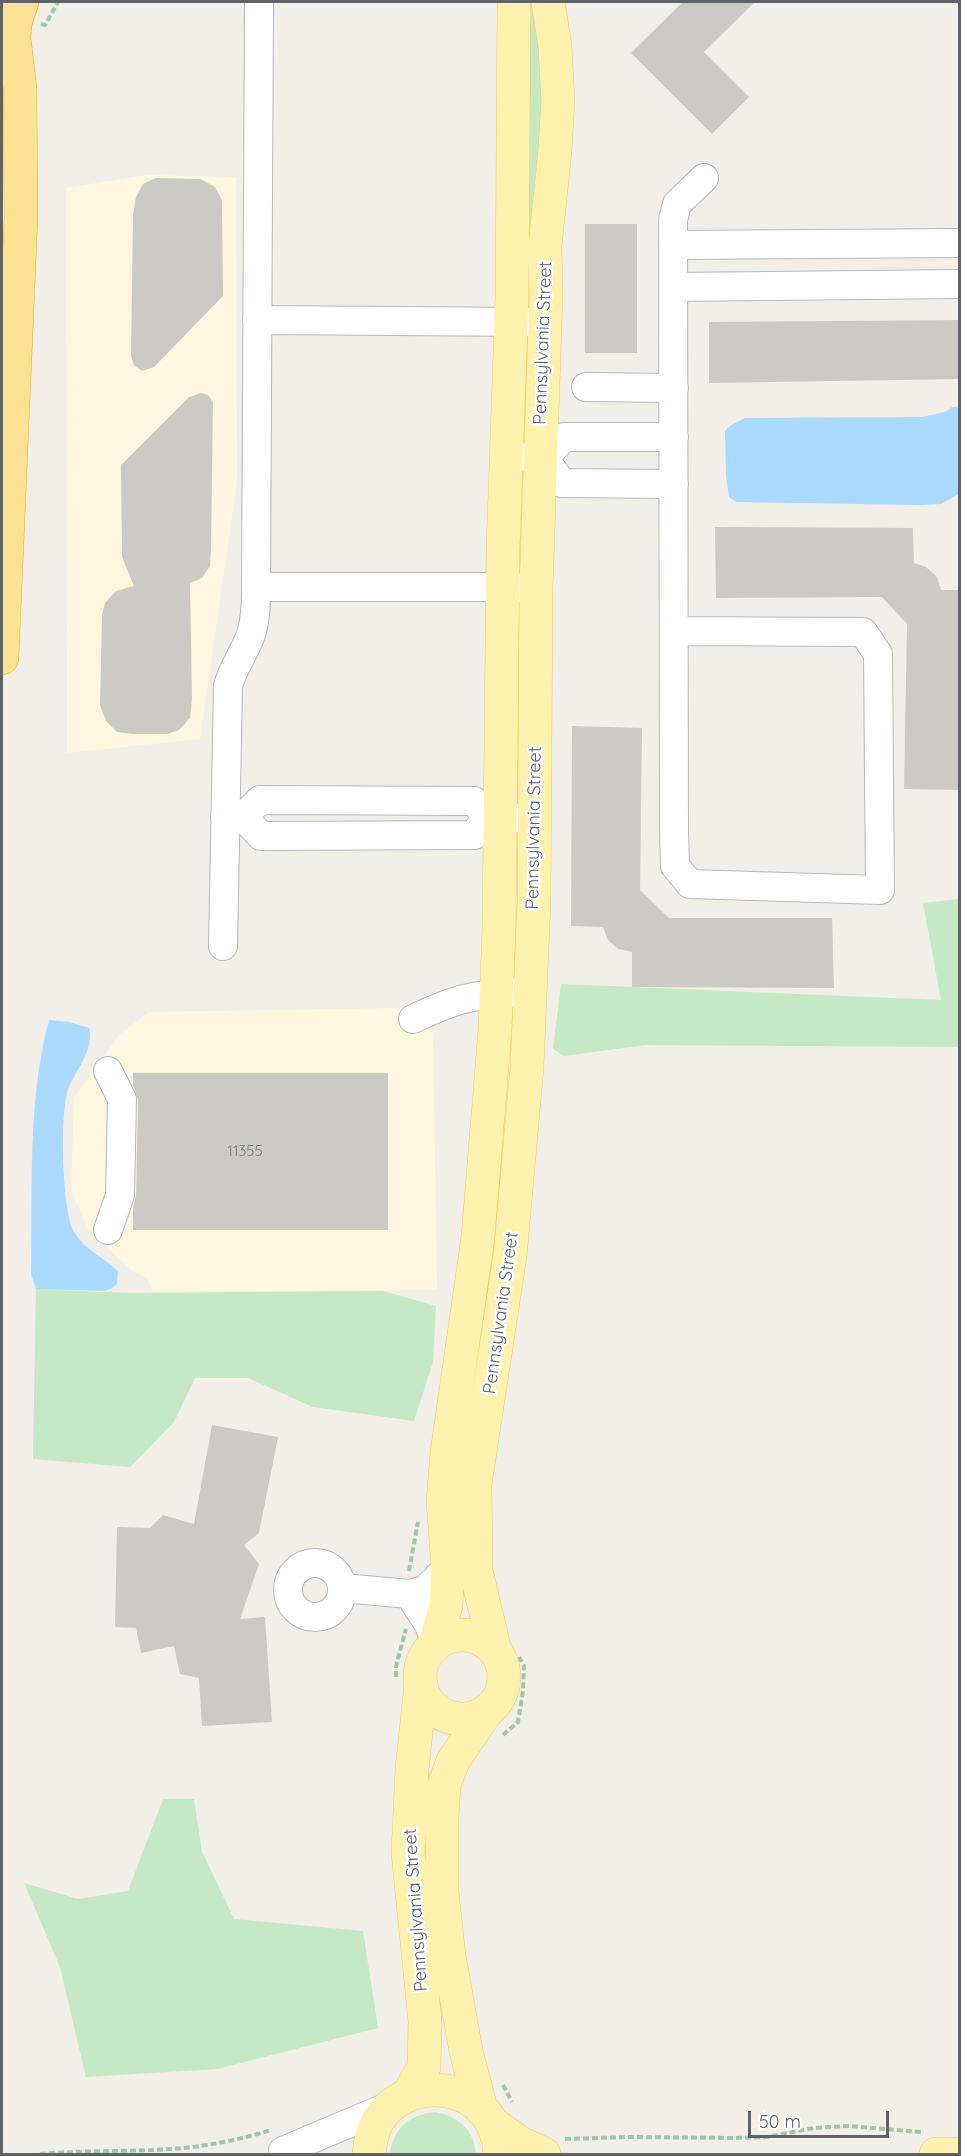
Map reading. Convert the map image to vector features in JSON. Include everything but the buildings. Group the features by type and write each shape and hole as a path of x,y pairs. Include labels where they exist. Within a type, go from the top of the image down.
{"highway":[{"path":"2,658 21,217 20,88 14,38 15,23 30,12"}],"main road":[{"name":"Pennsylvania Street","path":"434,1643 446,1605 448,1567 444,1491 447,1453 478,1237 491,1098 496,994 494,818 511,321 514,2"},
{"name":"Pennsylvania Street","path":"495,1651 476,1571 475,1484 510,1256 522,1142 531,993 535,819 536,589 545,246 558,101 555,39 548,2"},
{"path":"465,1635 478,1638 495,1651 504,1669 504,1683 500,1696 486,1711 466,1719 452,1718 439,1713 429,1704 422,1691 422,1664 434,1643 451,1636 465,1635"},
{"name":"Pennsylvania Street","path":"369,2154 371,2136 379,2119 400,2100 424,2067 425,2021 408,1853 412,1768 421,1684"},
{"name":"Pennsylvania Street","path":"486,1711 453,1761 444,1785 442,1892 449,1956 464,2040 486,2115 496,2132 500,2154"},
{"path":"400,2100 427,2090 447,2090 465,2097 520,2143 553,2147"},
{"path":"932,2143 960,2154"}],"street":[{"path":"223,946 234,817 228,686 251,633 256,587 259,2"},
{"path":"674,631 863,632 878,654 880,890 690,885 675,866 674,631 674,220 677,204 704,178"},
{"path":"674,245 960,243"},
{"path":"674,287 960,284"},
{"path":"257,320 544,322"},
{"path":"586,387 674,388"},
{"path":"506,457 541,458 564,437 674,437"},
{"path":"541,458 562,483 674,484"},
{"path":"256,587 502,586 536,589"},
{"path":"234,817 261,836 474,836 494,818 535,819"},
{"path":"412,1019 448,1002 470,996 531,993"},
{"path":"108,1071 122,1099 120,1195 108,1230"},
{"path":"343,1588 409,1594 425,1590 448,1567"},
{"path":"409,1594 428,1623 434,1643"},
{"path":"273,2145 400,2100"},
{"path":"273,2145 312,2154"}],"path":[{"path":"30,12 45,25 58,2"},
{"path":"553,2147 575,2140 628,2137 694,2139 767,2137 814,2128 849,2126 932,2143"},
{"path":"40,2154 209,2145 273,2145"}],"shaded area":[{"path":"146,175 236,177 237,482 200,739 67,753 66,188"},
{"path":"402,1008 433,1034 437,1290 153,1291 147,1278 132,1271 88,1229 71,1190 74,1098 120,1034 149,1012"}],"green space":[{"path":"526,2 537,2 545,60 531,296 527,296"},
{"path":"959,899 959,1047 645,1045 564,1056 553,1049 561,984 941,1000 923,903"},
{"path":"36,1289 132,1293 383,1291 436,1306 433,1362 414,1421 313,1407 248,1378 195,1378 174,1422 130,1467 33,1459"},
{"path":"163,1799 194,1799 202,1852 234,1919 363,1931 378,2028 217,2069 86,2077 60,1967 24,1883 78,1899 128,1891"},
{"path":"435,2112 451,2117 464,2126 472,2138 476,2154 390,2154 395,2137 404,2124 417,2116"}],"water":[{"path":"952,407 957,407 959,410 959,494 941,504 736,502 729,497 725,431 745,418 922,417 945,412"},
{"path":"49,1020 69,1022 89,1028 87,1051 69,1087 66,1099 63,1160 67,1204 74,1232 89,1248 118,1271 117,1284 103,1291 36,1289 31,1274 34,1114 37,1082"}]}
